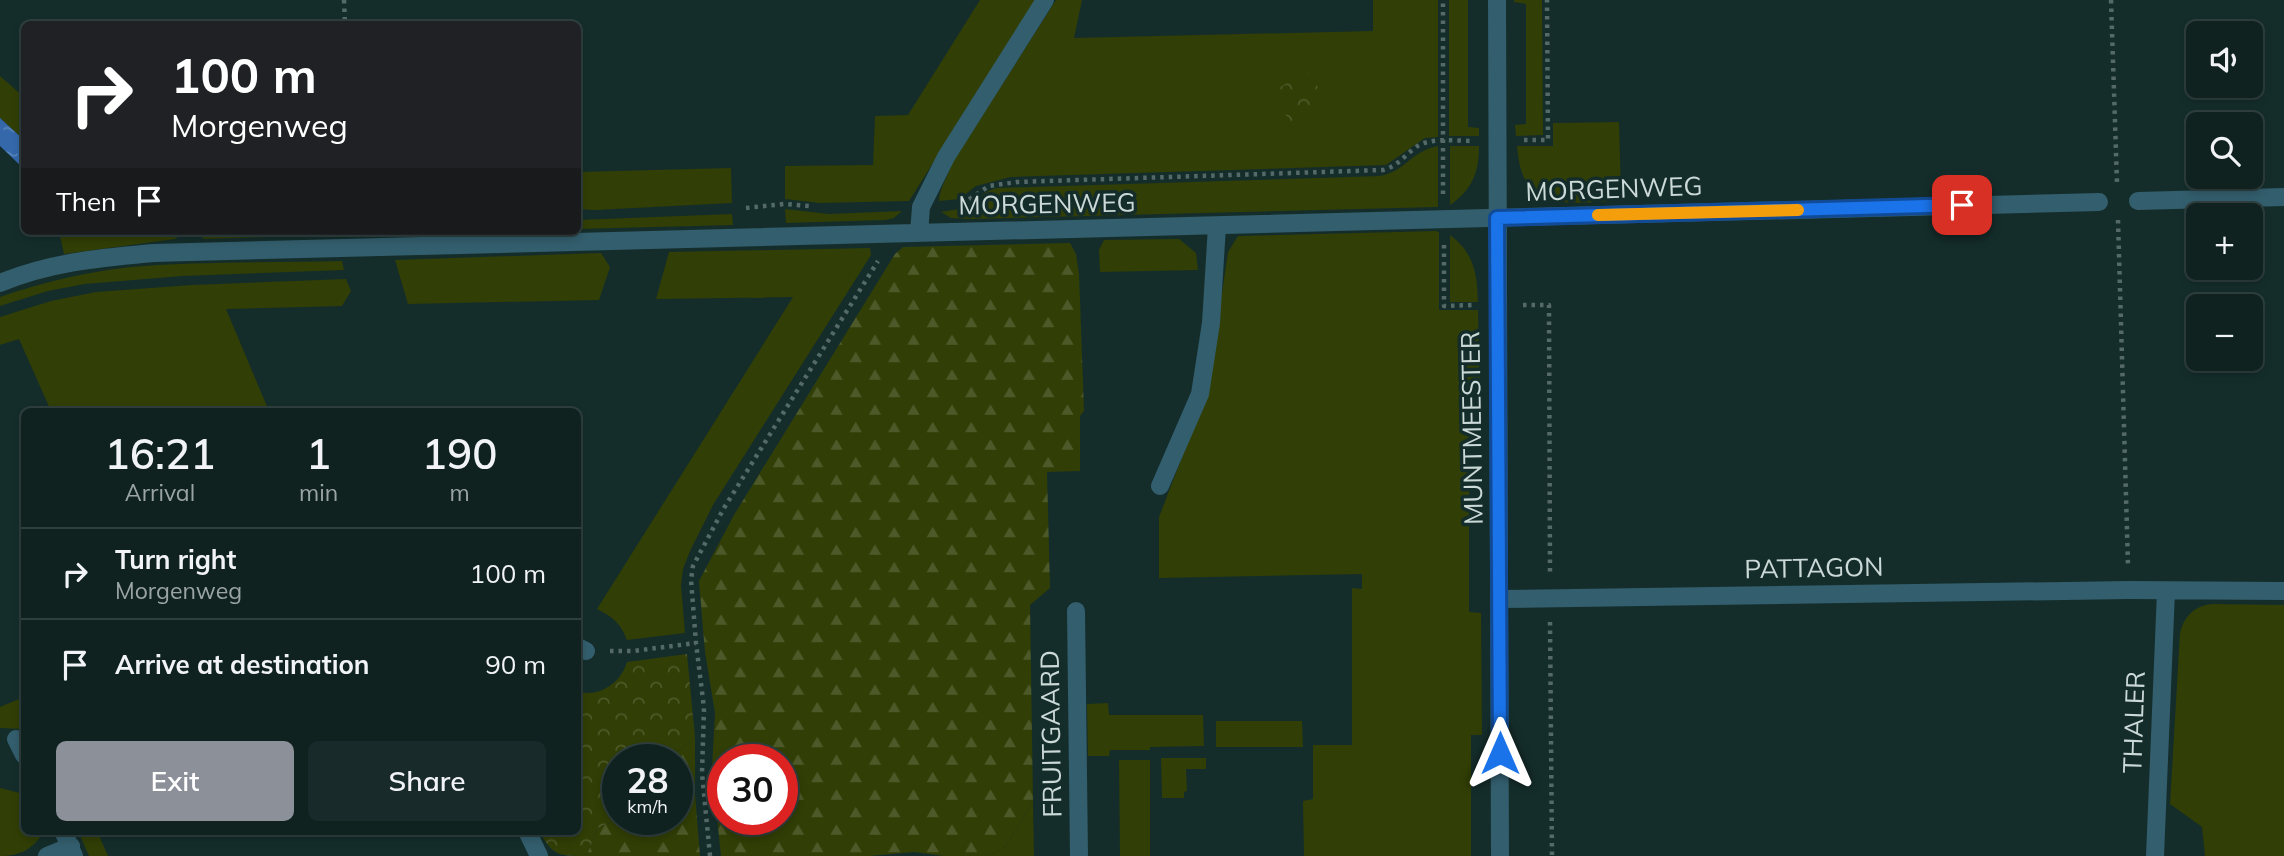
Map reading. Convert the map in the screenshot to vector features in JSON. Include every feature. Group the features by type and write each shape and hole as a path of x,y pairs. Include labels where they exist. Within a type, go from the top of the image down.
{"street":[{"path":"919,233 921,207 946,157 1045,0"},
{"name":"MUNTMEESTER","path":"1497,0 1500,856"},
{"path":"2138,201 2284,197"},
{"name":"MORGENWEG","path":"0,283 20,274 80,260 153,253 2099,202"},
{"path":"1160,486 1200,394 1211,323 1217,226"},
{"name":"PATTAGON","path":"1500,599 2129,590 2284,591"},
{"name":"THALER","path":"2155,856 2166,591"},
{"name":"FRUITGAARD","path":"1076,611 1079,856"},
{"path":"529,835 539,856"},
{"path":"47,856 69,844"}],"path":[{"path":"344,0 345,21"},
{"path":"1443,0 1444,306 1549,305 1552,856"},
{"path":"2111,0 2117,188"},
{"path":"921,207 953,207 989,186 1007,182 1383,170 1399,164 1424,143 1443,141"},
{"path":"745,208 784,204 819,208"},
{"path":"2118,215 2129,590"},
{"path":"710,856 702,773 704,708 691,580 693,566 724,508 874,268 890,234"},
{"path":"582,649 632,651 696,643"}],"green space":[{"path":"980,0 1036,0 909,201 820,203 785,199 785,166 873,165 875,116 908,115"},
{"path":"1056,0 1082,0 1074,38 1373,31 1373,0 1438,0 1438,137 1425,138 1386,165 1011,177 976,186 959,199 939,201 951,165"},
{"path":"1449,0 1468,0 1468,127 1479,128 1479,136 1449,136"},
{"path":"1514,0 1542,0 1543,135 1516,136 1515,125 1526,124 1526,4"},
{"path":"1307,71 1327,100 1290,122 1272,92"},
{"path":"0,76 21,94 21,137 0,118"},
{"path":"1619,122 1621,194 1613,201 1561,202 1538,194 1529,185 1521,170 1517,146 1553,146 1553,123"},
{"path":"1438,146 1438,207 969,219 951,218 941,212 965,208 996,188 1380,176 1397,170 1421,152"},
{"path":"1450,146 1479,146 1478,164 1473,180 1464,193 1450,205"},
{"path":"731,168 732,203 581,209 581,172"},
{"path":"785,209 829,214 902,211 894,218 886,220 786,223"},
{"path":"732,214 733,225 581,229 581,220"},
{"path":"1439,232 1439,310 1478,310 1480,400 1469,401 1469,612 1481,613 1482,735 1471,735 1471,856 1304,856 1303,801 1313,799 1313,745 1352,745 1352,588 1362,589 1362,574 1159,578 1159,517 1208,390 1228,252 1238,236"},
{"path":"60,235 179,235 175,239 64,254"},
{"path":"199,235 300,235 299,236 204,239"},
{"path":"1450,235 1464,249 1473,264 1478,302 1450,302"},
{"path":"1179,239 1196,253 1198,270 1100,272 1099,250 1104,240"},
{"path":"1070,243 1076,254 1084,411 1080,416 1080,471 1047,472 1050,588 1030,605 1033,802 1005,847 986,856 944,856 914,852 869,856 721,856 719,835 798,835 798,744 713,744 715,713 705,652 699,581 734,515 895,254 903,247"},
{"path":"870,248 871,255 713,505 690,551 683,569 681,585 685,633 627,640 616,622 597,609 793,297 656,299 669,252"},
{"path":"601,253 610,267 599,300 408,304 395,260"},
{"path":"342,261 344,270 182,276 85,284 48,291 0,306 0,297 65,278 114,269 184,264"},
{"path":"346,279 351,291 342,306 226,309 268,408 50,408 19,339 0,345 0,317 51,301 96,292"},
{"path":"2212,604 2284,605 2284,856 2205,856 2202,827 2170,804 2180,633 2191,613"},
{"path":"687,654 695,737 687,744 602,744 602,826 598,828 586,856 563,855 553,850 542,835 581,835 581,692 594,692 608,687 624,670 627,662"},
{"path":"21,698 21,729 0,728 0,707"},
{"path":"1108,703 1109,715 1203,715 1204,746 1110,750 1109,756 1088,756 1087,704"},
{"path":"1216,721 1302,721 1303,747 1216,747"},
{"path":"695,737 695,794 700,856 586,856 598,828 602,826 602,835 693,835 693,744 687,744"},
{"path":"1161,758 1206,758 1206,769 1186,769 1187,791 1184,792 1184,798 1162,798"},
{"path":"1119,760 1150,760 1150,856 1120,856"},
{"path":"0,788 21,793 21,835 41,835 26,850 14,855 0,856"},
{"path":"1033,802 1034,856 986,856 1005,847"},
{"path":"80,835 99,835 108,856 89,856"}],"water":[{"path":"0,118 21,137 21,166 0,146"}],"slow traffic":[{"path":"1598,215 1798,210"}],"route":[{"path":"1500,753 1497,218 1962,205"}]}
